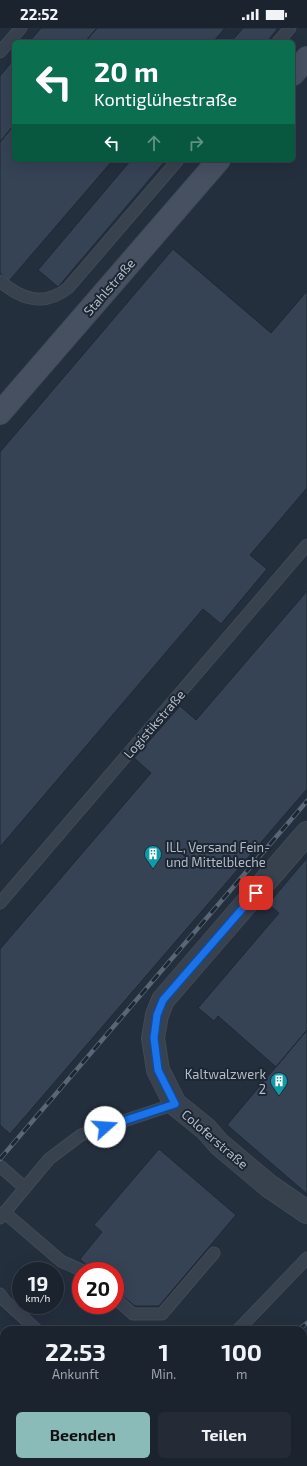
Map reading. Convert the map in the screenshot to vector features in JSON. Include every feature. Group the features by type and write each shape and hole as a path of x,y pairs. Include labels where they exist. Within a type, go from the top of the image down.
{"street":[{"path":"295,72 307,58"},
{"name":"Stahlstraße","path":"0,413 217,162"},
{"path":"175,1104 158,1070 154,1038 157,1015 163,1000 307,833"},
{"name":"Coloferstraße","path":"175,1104 206,1129 219,1144 269,1186 307,1212"}],"lane":[{"path":"0,52 20,28"},
{"path":"280,40 290,28"},
{"path":"0,281 22,296 34,300 50,298 61,294 68,288 176,162"},
{"name":"Logistikstraße","path":"0,903 307,545"},
{"name":"Coloferstraße","path":"2,1215 49,1159 81,1135 175,1104"},
{"path":"0,1166 25,1188"},
{"path":"2,1215 61,1261 72,1266"},
{"path":"124,1306 133,1314 162,1314 214,1253"},
{"path":"242,1326 307,1258"},
{"path":"0,1294 5,1301 33,1326"}],"building":[{"path":"41,28 97,28 87,40 31,40"},
{"path":"97,28 225,28 215,40 87,40"},
{"path":"243,28 278,28 269,40 233,40"},
{"path":"12,61 12,127 0,142 0,76"},
{"path":"12,127 12,162 111,162 9,281 0,273 0,142"},
{"path":"129,162 164,162 58,287 38,270"},
{"path":"173,249 271,333 307,291 307,488 250,555 267,569 221,624 203,609 0,847 0,452"},
{"name":"ILL, Versand Fein- und Mittelbleche","path":"307,591 307,789 10,1134 0,1125 0,949 151,773 134,758 180,706 196,720"},
{"path":"307,858 307,1030 276,1067 218,1016 214,1021 198,1008 279,913 268,904"},
{"name":"Kaltwalzwerk 2","path":"307,1030 307,1194 227,1125"},
{"path":"159,1149 236,1215 159,1306 135,1306 124,1297 124,1262 83,1262 80,1259 102,1232 94,1225"}],"railway":[{"path":"0,1159 307,801"},
{"path":"303,1326 307,1323"}],"place":[{"name":"ILL, Versand Fein- und Mittelbleche","path":"153,869"},
{"name":"Kaltwalzwerk 2","path":"279,1096"}],"route":[{"path":"105,1127 175,1104 158,1070 154,1038 157,1015 163,1000 256,893"}]}
